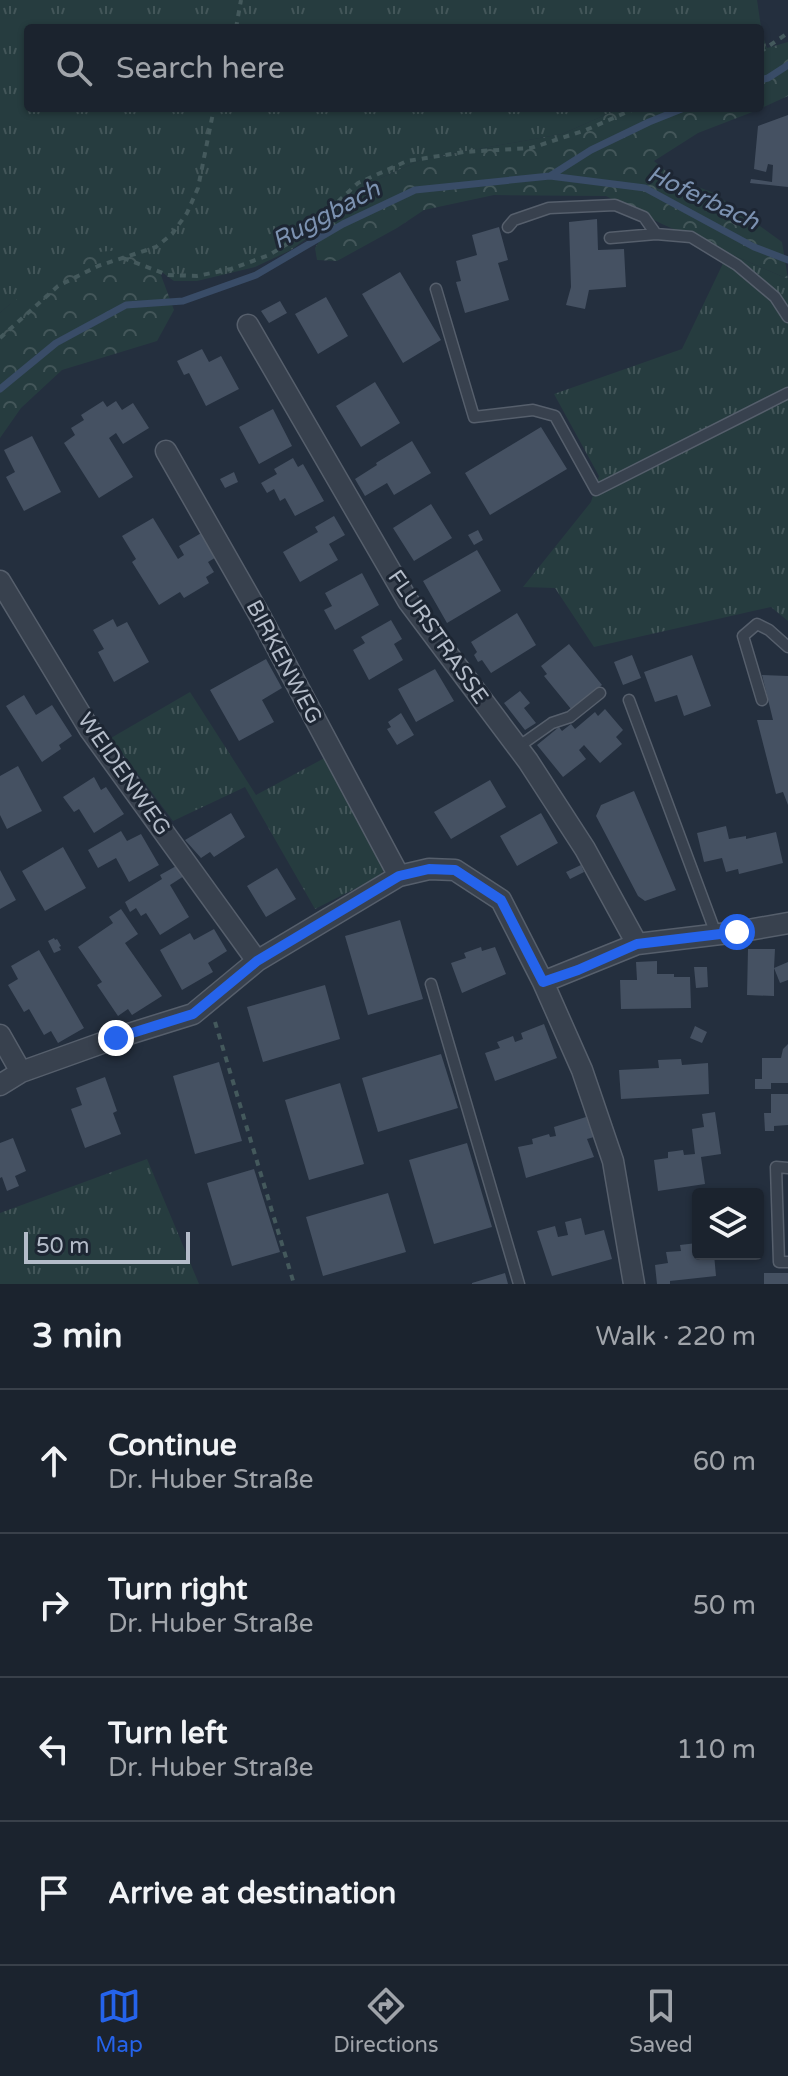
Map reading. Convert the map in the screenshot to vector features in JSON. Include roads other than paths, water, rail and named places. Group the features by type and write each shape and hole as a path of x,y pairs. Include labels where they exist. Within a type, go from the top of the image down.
{"street":[{"name":"FLURSTRASSE","path":"248,325 408,601 518,747 585,849 637,944"},
{"name":"BIRKENWEG","path":"166,451 259,614 399,876"},
{"name":"WEIDENWEG","path":"0,581 90,730 257,961"},
{"path":"0,1085 21,1072 193,1014 257,961 399,876 429,869 455,870 501,900 543,982 582,1070 613,1161 634,1284"},
{"path":"543,982 637,944 788,923"},
{"path":"0,1035 21,1072"}],"lane":[{"path":"508,227 514,220 549,208 615,205 644,217 656,234"},
{"path":"610,238 656,234 691,237 737,265 775,297 788,317"},
{"path":"436,289 474,417 533,410 555,416 596,490 788,393"},
{"path":"762,700 743,636 757,624 788,647"},
{"path":"518,747 552,723 570,717 600,693"},
{"path":"629,700 716,934"},
{"path":"431,984 519,1284"},
{"path":"788,1168 776,1167 779,1262 788,1262"}],"waterway":[{"name":"Ruggbach","path":"764,79 788,65"},
{"name":"Ruggbach","path":"0,389 56,343 126,305 183,301 256,275 343,224 415,190 550,176 591,150 674,112"},
{"name":"Hoferbach","path":"550,176 645,188 754,247 788,260"}]}
